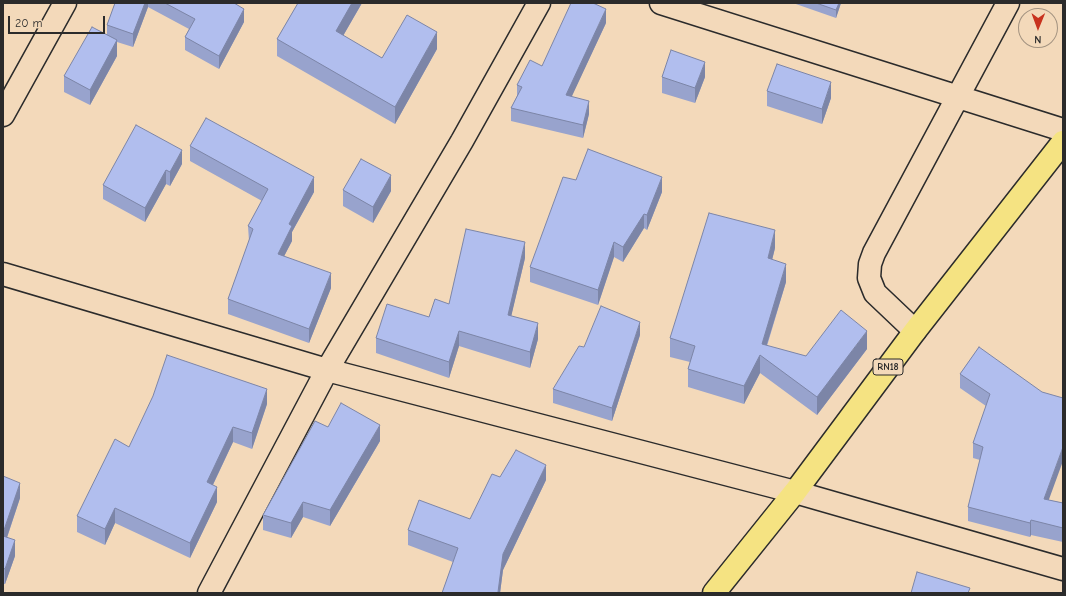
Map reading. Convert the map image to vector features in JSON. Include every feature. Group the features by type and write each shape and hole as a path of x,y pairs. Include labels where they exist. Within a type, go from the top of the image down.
{"main road":[{"name":"RN18","path":"714,593 795,492 915,331 1063,142"}],"street":[{"path":"3,115 65,3"},
{"path":"209,593 327,370 462,141 538,3"},
{"path":"661,3 1063,130"},
{"path":"915,331 874,293 869,278 870,264 874,253 1008,3"},
{"path":"3,274 327,370 795,492 1063,569"}],"building":[{"path":"115,3 145,3 133,34 107,25"},
{"path":"165,3 234,3 244,9 219,56 185,37 195,19"},
{"path":"298,3 352,3 336,31 382,58 407,15 437,32 395,107 277,39"},
{"path":"571,3 593,3 606,9 566,95 589,101 583,125 511,108 522,87 517,85 530,60 542,66"},
{"path":"816,3 839,3 836,10"},
{"path":"92,27 117,40 90,90 64,76"},
{"path":"671,50 705,62 695,88 662,77"},
{"path":"777,64 831,82 822,109 767,91"},
{"path":"206,118 314,177 289,224 292,226 278,254 331,273 309,329 228,299 253,229 248,226 268,189 190,146"},
{"path":"136,125 182,150 170,172 166,170 145,208 103,185"},
{"path":"588,149 662,177 647,215 644,214 623,247 614,242 598,290 530,267 563,177 576,180"},
{"path":"361,159 391,175 373,207 343,190"},
{"path":"709,213 775,230 768,258 786,264 762,344 806,356 841,310 867,331 817,397 760,355 744,386 688,369 695,346 670,338"},
{"path":"466,229 525,242 508,315 538,323 530,352 459,331 449,362 376,338 387,304 429,317 435,299 449,304"},
{"path":"601,306 640,322 612,408 553,389 579,346 584,347"},
{"path":"979,347 1042,392 1063,398 1063,447 1044,499 1063,503 1063,528 1031,520 1030,523 968,507 983,447 973,443 990,394 960,374"},
{"path":"167,355 267,389 252,433 233,427 207,482 217,487 190,543 115,508 105,529 77,516 115,439 129,447 153,396"},
{"path":"341,403 380,425 330,510 303,502 291,523 263,515 315,421 328,427"},
{"path":"516,450 546,465 503,554 499,593 442,593 458,548 408,530 419,500 470,519 492,474 500,477"},
{"path":"3,476 20,483 3,533"},
{"path":"3,536 15,540 5,569 3,568"},
{"path":"917,572 970,588 968,593 911,593"}]}
